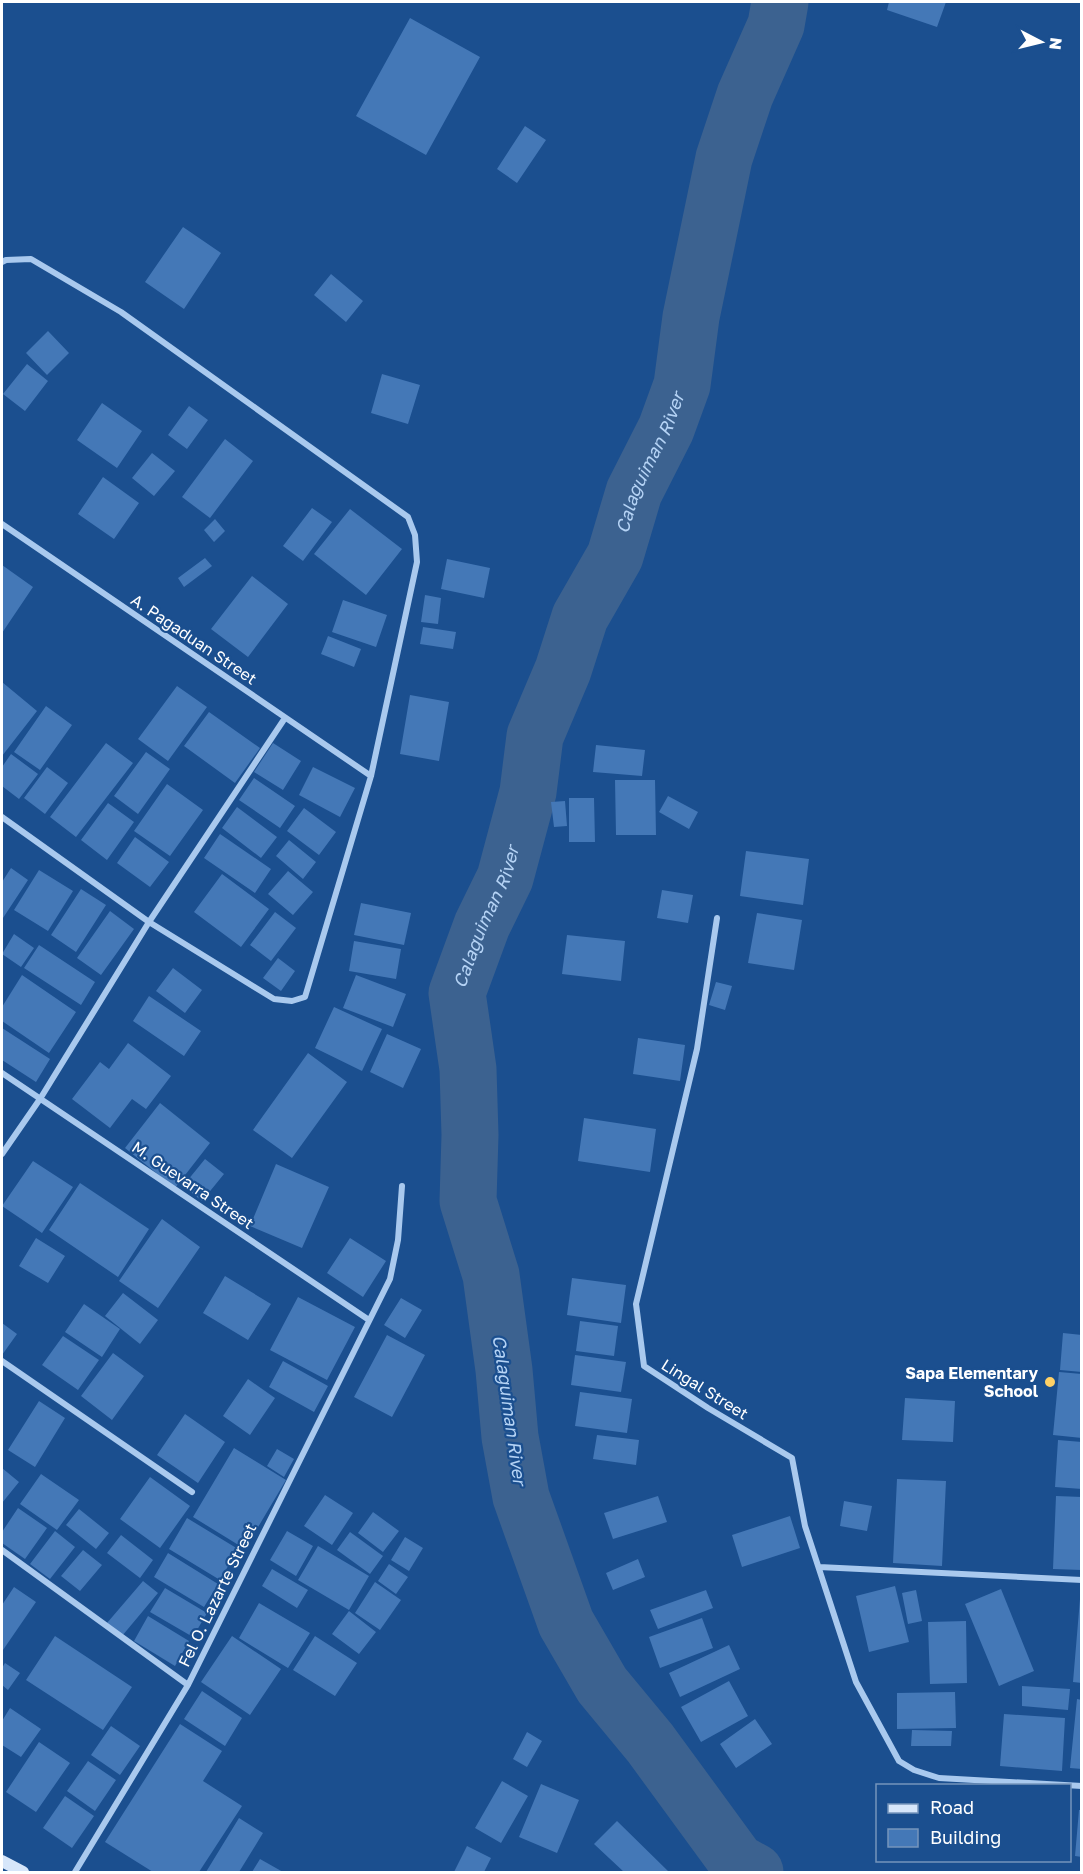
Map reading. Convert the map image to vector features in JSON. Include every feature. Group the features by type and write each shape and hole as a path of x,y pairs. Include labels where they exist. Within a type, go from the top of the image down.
{"main road":[{"path":"2,1861 23,1872"}],"street":[{"path":"2,262 31,259 121,312 408,517 415,535 417,562 371,776 305,997 292,1001 274,999 148,922 2,817"},
{"name":"A. Pagaduan Street","path":"2,524 371,776"},
{"path":"2,1154 40,1099 148,922 285,718"},
{"name":"Lingal Street","path":"717,918 697,1048 636,1304 644,1366 708,1408 792,1458 805,1526 819,1567"},
{"name":"M. Guevarra Street","path":"2,1073 369,1320"},
{"name":"Fel O. Lazarte Street","path":"75,1872 188,1685 390,1279 399,1240 402,1186"},
{"path":"2,1361 192,1492"},
{"path":"2,1550 188,1685"},
{"path":"1046,1784 939,1778 914,1770 899,1761 856,1682 819,1567 1082,1580"}],"building":[{"path":"889,2 946,2 937,27 887,10"},
{"path":"410,18 480,57 426,155 356,116"},
{"path":"525,126 546,140 517,183 497,169"},
{"path":"183,227 221,253 184,309 145,282"},
{"path":"331,274 363,301 346,322 314,295"},
{"path":"48,331 69,353 47,375 26,353"},
{"path":"27,364 48,381 25,411 3,394"},
{"path":"382,374 420,385 408,424 371,413"},
{"path":"102,403 142,431 117,468 77,440"},
{"path":"189,406 208,420 187,449 168,435"},
{"path":"225,439 253,461 210,518 182,497"},
{"path":"152,453 175,471 154,496 132,478"},
{"path":"103,477 139,503 114,539 78,514"},
{"path":"312,508 332,522 303,561 283,546"},
{"path":"350,509 402,549 366,595 314,554"},
{"path":"215,519 225,531 214,542 204,530"},
{"path":"205,558 212,566 184,587 178,578"},
{"path":"447,559 490,568 484,598 441,589"},
{"path":"2,565 33,587 2,633"},
{"path":"252,576 288,604 248,657 211,629"},
{"path":"425,595 441,598 438,624 421,622"},
{"path":"343,600 387,615 376,647 332,632"},
{"path":"423,627 456,632 453,649 420,644"},
{"path":"328,636 361,649 354,667 321,654"},
{"path":"2,682 37,711 2,756"},
{"path":"177,686 207,707 168,761 138,739"},
{"path":"410,695 449,702 439,761 400,754"},
{"path":"46,706 72,725 40,770 14,752"},
{"path":"209,712 260,748 235,783 184,746"},
{"path":"106,743 133,763 76,837 50,817"},
{"path":"273,743 301,761 283,790 254,772"},
{"path":"596,745 645,750 642,776 593,772"},
{"path":"146,752 170,769 138,814 114,796"},
{"path":"11,754 38,774 19,799 2,786 2,767"},
{"path":"47,767 68,783 45,814 24,798"},
{"path":"313,767 355,788 340,817 299,795"},
{"path":"254,778 295,806 280,828 239,800"},
{"path":"615,780 655,780 656,835 616,835"},
{"path":"167,784 203,810 170,856 134,831"},
{"path":"668,796 698,812 689,829 659,812"},
{"path":"569,798 594,798 595,842 569,842"},
{"path":"565,801 567,826 554,827 551,802"},
{"path":"108,803 134,822 107,860 81,840"},
{"path":"237,807 277,837 261,858 222,828"},
{"path":"304,808 336,832 319,855 287,831"},
{"path":"220,834 271,869 255,893 204,858"},
{"path":"135,837 169,862 150,887 117,863"},
{"path":"289,840 316,862 303,879 276,856"},
{"path":"746,851 809,859 803,905 740,896"},
{"path":"11,868 28,880 3,918 2,882"},
{"path":"39,870 73,891 48,931 14,910"},
{"path":"288,871 313,892 293,915 268,894"},
{"path":"222,874 269,909 241,947 194,912"},
{"path":"81,889 106,905 76,952 51,935"},
{"path":"662,890 693,895 688,923 657,918"},
{"path":"361,903 411,913 404,945 354,935"},
{"path":"110,911 134,929 101,975 77,958"},
{"path":"275,912 296,928 271,961 250,945"},
{"path":"757,913 802,920 794,970 748,963"},
{"path":"14,934 34,948 21,967 2,954"},
{"path":"567,935 625,941 621,981 562,974"},
{"path":"354,941 401,949 396,979 349,971"},
{"path":"39,945 95,982 81,1005 24,968"},
{"path":"278,958 295,971 281,991 263,978"},
{"path":"173,968 202,990 185,1013 156,991"},
{"path":"22,975 76,1012 49,1053 2,1021 2,1007"},
{"path":"356,975 406,994 393,1027 343,1008"},
{"path":"716,982 732,986 725,1010 709,1005"},
{"path":"149,996 201,1031 184,1056 133,1021"},
{"path":"334,1007 382,1029 362,1071 315,1048"},
{"path":"2,1028 50,1059 36,1082 2,1060"},
{"path":"387,1034 421,1049 403,1088 370,1072"},
{"path":"638,1038 685,1045 680,1081 633,1074"},
{"path":"128,1043 171,1076 146,1109 132,1099 110,1128 72,1099 100,1062 109,1069"},
{"path":"308,1053 347,1082 292,1158 253,1130"},
{"path":"160,1103 210,1143 175,1188 125,1148"},
{"path":"584,1118 656,1129 650,1172 578,1161"},
{"path":"205,1159 224,1174 202,1201 183,1186"},
{"path":"33,1161 73,1187 42,1233 2,1206"},
{"path":"276,1164 329,1187 302,1248 250,1226"},
{"path":"80,1183 149,1229 118,1277 49,1230"},
{"path":"162,1219 200,1247 158,1308 119,1281"},
{"path":"36,1238 65,1256 48,1283 19,1266"},
{"path":"350,1238 386,1261 363,1297 327,1273"},
{"path":"225,1276 271,1304 248,1340 203,1313"},
{"path":"572,1278 626,1285 621,1323 567,1315"},
{"path":"123,1293 158,1320 140,1344 105,1316"},
{"path":"298,1297 355,1327 327,1380 270,1350"},
{"path":"401,1298 422,1310 405,1338 384,1325"},
{"path":"84,1304 120,1329 102,1357 65,1332"},
{"path":"580,1321 618,1326 614,1356 576,1351"},
{"path":"2,1323 17,1334 2,1355"},
{"path":"1063,1333 1082,1335 1082,1372 1060,1370"},
{"path":"387,1335 425,1355 392,1417 354,1397"},
{"path":"63,1336 99,1360 78,1390 42,1365"},
{"path":"113,1353 144,1376 112,1420 81,1396"},
{"path":"575,1355 626,1362 621,1392 571,1385"},
{"path":"283,1361 328,1386 314,1412 269,1387"},
{"path":"1059,1372 1082,1374 1082,1438 1053,1435"},
{"path":"248,1379 275,1398 250,1435 223,1416"},
{"path":"580,1392 632,1399 627,1433 575,1426"},
{"path":"905,1398 955,1401 953,1442 902,1440"},
{"path":"39,1401 65,1418 35,1467 8,1450"},
{"path":"185,1414 225,1442 198,1483 157,1455"},
{"path":"597,1435 639,1440 636,1465 593,1459"},
{"path":"1058,1440 1082,1442 1082,1489 1055,1487"},
{"path":"234,1448 286,1480 245,1549 193,1517"},
{"path":"277,1449 294,1459 284,1477 267,1466"},
{"path":"2,1468 19,1482 2,1503"},
{"path":"41,1474 79,1500 57,1530 20,1504"},
{"path":"150,1477 190,1506 160,1548 120,1519"},
{"path":"897,1479 946,1481 942,1566 893,1563"},
{"path":"325,1495 353,1513 332,1545 304,1526"},
{"path":"658,1496 667,1522 613,1539 604,1513"},
{"path":"1056,1496 1082,1497 1082,1570 1053,1569"},
{"path":"844,1501 872,1506 867,1531 840,1526"},
{"path":"18,1508 47,1528 25,1559 2,1543 2,1532"},
{"path":"79,1509 109,1533 96,1549 66,1525"},
{"path":"373,1512 399,1531 383,1552 358,1533"},
{"path":"790,1516 800,1548 742,1567 732,1535"},
{"path":"187,1518 238,1549 220,1580 169,1549"},
{"path":"55,1531 75,1547 50,1579 30,1564"},
{"path":"287,1531 313,1546 296,1576 270,1560"},
{"path":"350,1532 383,1556 370,1574 337,1550"},
{"path":"121,1535 153,1560 140,1578 107,1553"},
{"path":"405,1537 423,1548 409,1571 391,1560"},
{"path":"318,1546 369,1576 349,1610 298,1580"},
{"path":"83,1550 102,1565 80,1591 61,1576"},
{"path":"168,1553 218,1584 204,1607 154,1577"},
{"path":"638,1559 645,1577 613,1590 606,1573"},
{"path":"389,1564 408,1577 396,1594 378,1581"},
{"path":"272,1569 308,1590 297,1608 262,1586"},
{"path":"143,1581 158,1593 122,1636 107,1623"},
{"path":"375,1582 401,1600 380,1630 355,1613"},
{"path":"895,1586 909,1642 869,1652 856,1596"},
{"path":"14,1587 36,1602 3,1650 2,1605"},
{"path":"165,1588 207,1613 193,1637 150,1612"},
{"path":"1001,1589 1034,1671 999,1686 965,1604"},
{"path":"706,1590 713,1608 658,1629 650,1610"},
{"path":"916,1590 922,1621 908,1624 902,1593"},
{"path":"1080,1599 1082,1599 1082,1683 1073,1682"},
{"path":"259,1603 310,1633 288,1668 239,1638"},
{"path":"349,1611 376,1632 359,1654 332,1634"},
{"path":"148,1616 189,1641 175,1666 134,1641"},
{"path":"702,1618 713,1648 660,1668 649,1637"},
{"path":"966,1621 967,1683 930,1684 928,1622"},
{"path":"55,1636 132,1687 103,1730 26,1680"},
{"path":"232,1636 281,1669 250,1715 201,1682"},
{"path":"315,1636 357,1663 335,1696 293,1670"},
{"path":"729,1645 740,1669 680,1697 669,1673"},
{"path":"5,1663 20,1673 8,1690 2,1685 2,1668"},
{"path":"729,1681 748,1716 701,1742 681,1707"},
{"path":"1022,1686 1070,1689 1068,1710 1022,1706"},
{"path":"202,1691 242,1718 225,1746 184,1719"},
{"path":"955,1692 956,1728 897,1729 897,1693"},
{"path":"1077,1699 1082,1700 1082,1769 1070,1768"},
{"path":"10,1708 41,1729 21,1757 2,1745 2,1721"},
{"path":"1004,1714 1065,1718 1062,1771 1000,1766"},
{"path":"755,1719 772,1744 736,1768 720,1744"},
{"path":"180,1724 222,1751 203,1781 242,1806 199,1872 153,1872 105,1842"},
{"path":"111,1726 140,1746 120,1775 91,1755"},
{"path":"912,1730 952,1731 951,1746 911,1746"},
{"path":"527,1732 542,1741 527,1767 513,1759"},
{"path":"39,1742 70,1763 36,1812 6,1792"},
{"path":"88,1761 116,1780 95,1811 67,1791"},
{"path":"502,1781 528,1796 501,1843 475,1828"},
{"path":"541,1784 579,1800 557,1853 519,1837"},
{"path":"65,1796 94,1816 72,1848 43,1828"},
{"path":"1079,1810 1082,1810 1082,1857 1075,1856"},
{"path":"239,1818 263,1833 239,1872 206,1872"},
{"path":"617,1821 669,1872 624,1872 594,1844"},
{"path":"467,1846 491,1858 484,1872 454,1872"},
{"path":"260,1859 283,1872 252,1872"}],"waterway":[{"name":"Calaguiman River","path":"755,1872 737,1862 650,1743 602,1685 566,1623 521,1497 510,1437 504,1370 491,1275 468,1201 470,1135 468,1069 457,993 482,925 505,878 528,792 535,736 563,670 580,617 615,556 634,492 666,429 682,385 691,317 724,158 745,95 776,25 780,2"}],"place":[{"name":"Sapa Elementary School","path":"1050,1382"}]}
